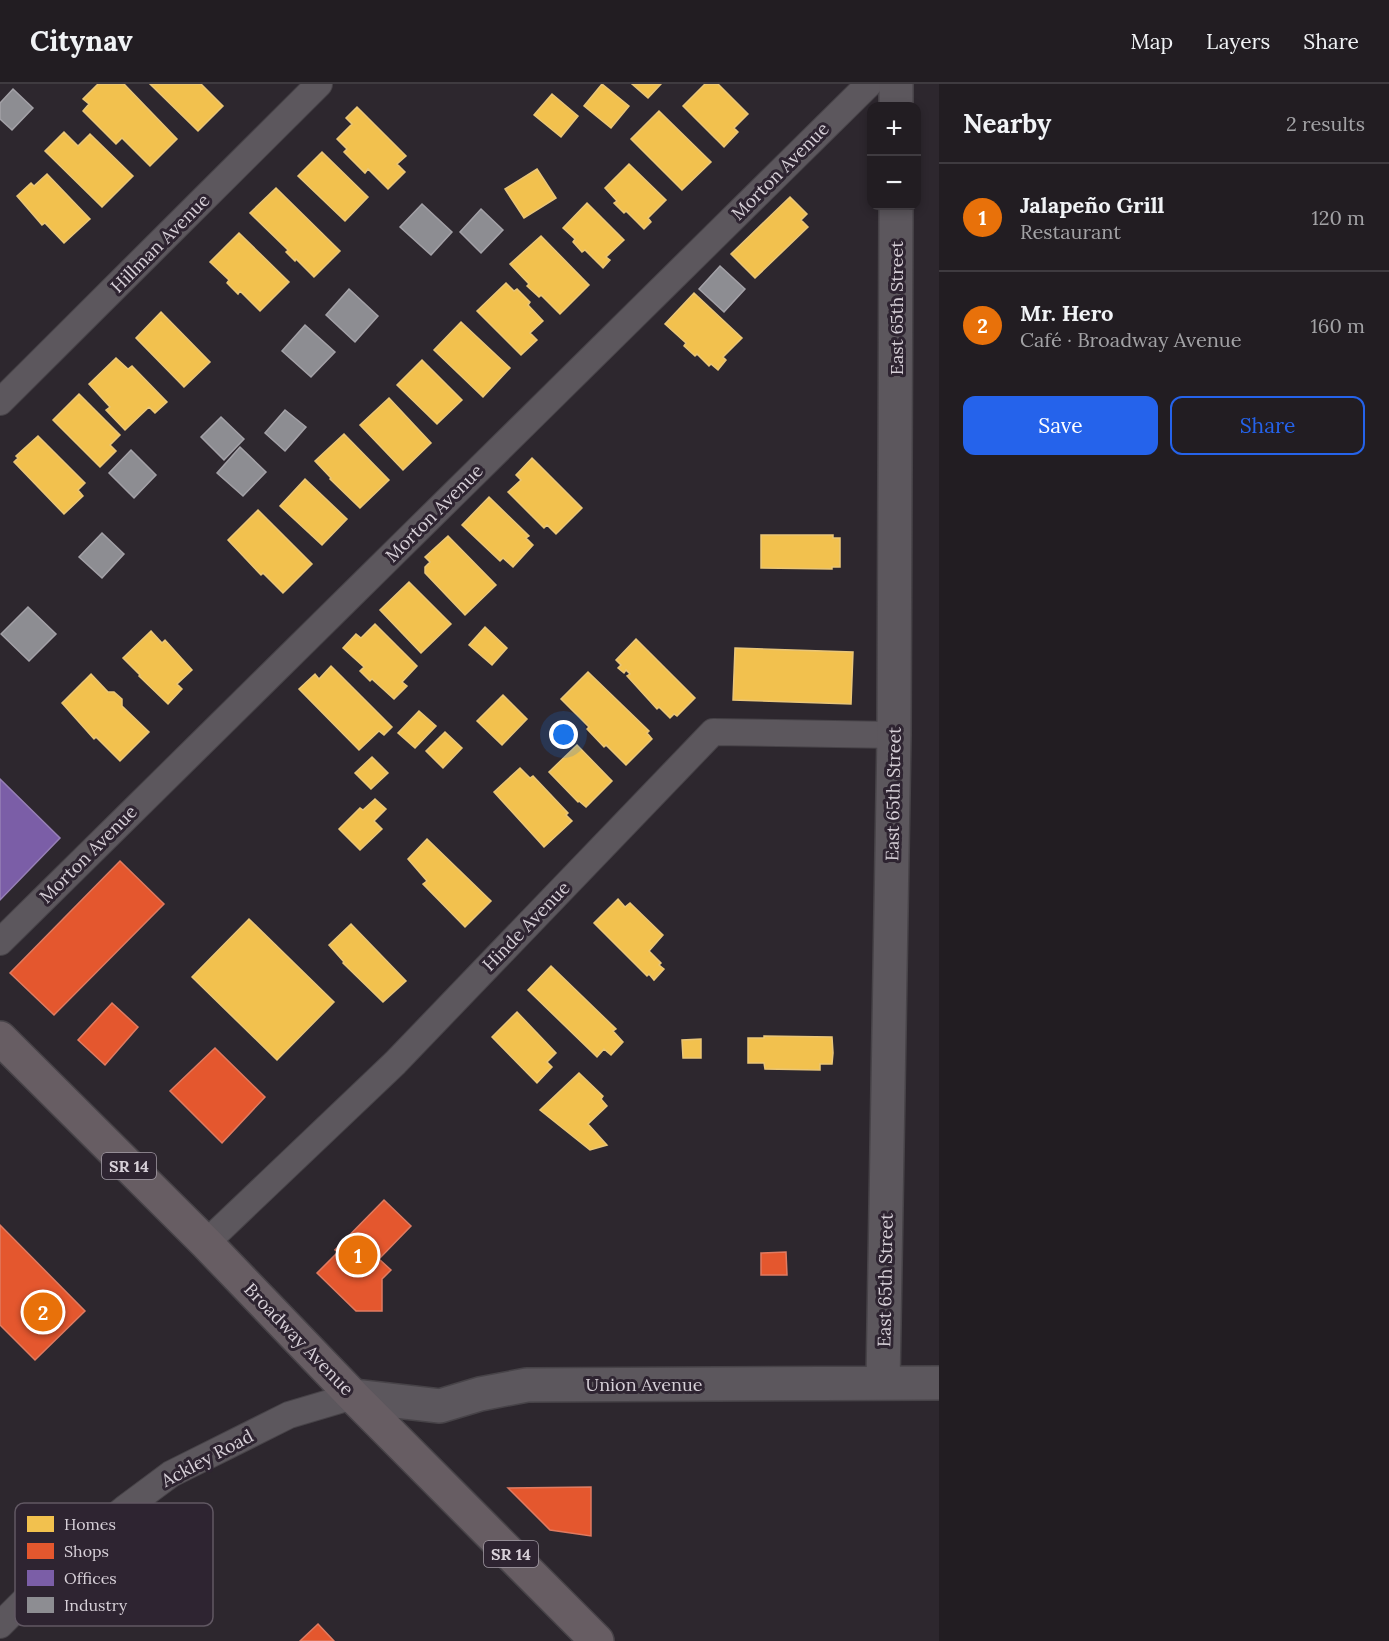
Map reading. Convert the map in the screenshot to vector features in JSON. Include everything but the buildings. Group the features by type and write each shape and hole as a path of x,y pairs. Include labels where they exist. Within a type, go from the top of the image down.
{"main road":[{"name":"Broadway Avenue","path":"0,1038 206,1243 353,1396 597,1641"}],"street":[{"name":"Hillman Avenue","path":"0,402 319,84"},
{"name":"Morton Avenue","path":"0,942 869,84"},
{"path":"896,84 896,102"},
{"name":"East 65th Street","path":"883,1383 894,735 896,210"},
{"name":"Hinde Avenue","path":"206,1243 394,1063 713,732 894,735"},
{"name":"Union Avenue","path":"353,1396 440,1406 480,1394 527,1385 939,1383"},
{"name":"Ackley Road","path":"132,1503 171,1474 289,1414 353,1396"},
{"name":"Ackley Road","path":"0,1625 15,1610"}],"place":[{"name":"Jalapeño Grill","path":"358,1255"},
{"name":"Mr. Hero","path":"43,1312"}]}
